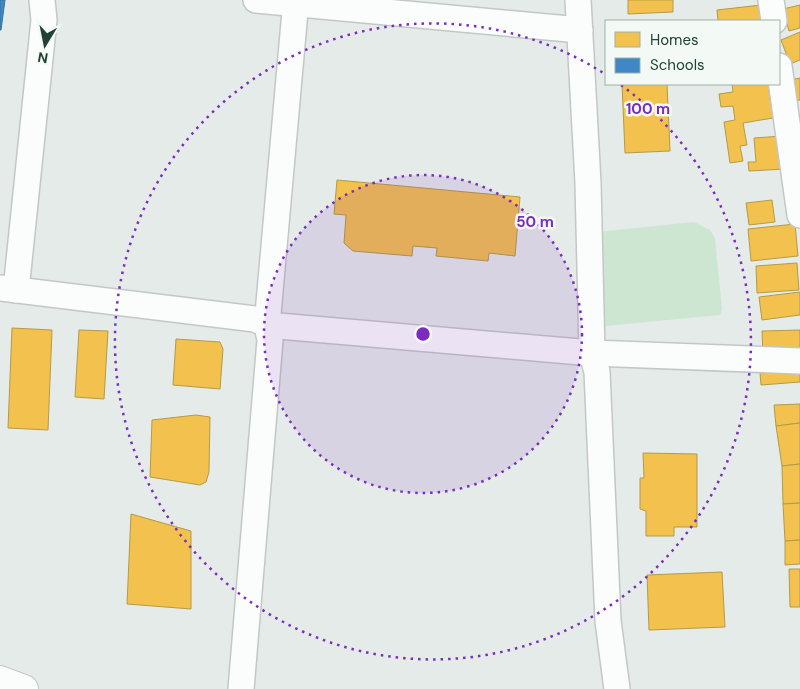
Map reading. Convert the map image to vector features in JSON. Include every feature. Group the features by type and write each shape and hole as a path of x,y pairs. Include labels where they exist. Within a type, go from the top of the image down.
{"street":[{"path":"42,0 44,20 8,289 255,319 267,325 592,353 800,361"},
{"path":"256,0 296,2 580,30"},
{"path":"578,0 588,191 592,353 597,372 608,621 617,689"},
{"path":"771,0 774,20"},
{"path":"241,689 270,340 267,325 296,2"},
{"path":"780,69 792,109 800,215"},
{"path":"0,680 24,689"}],"green space":[{"path":"694,222 710,230 715,238 722,309 720,315 605,326 596,232"}],"building: Homes":[{"path":"628,0 673,0 673,12 628,14"},
{"path":"761,5 763,20 718,20 717,10"},
{"path":"800,5 800,28 789,31 783,9"},
{"path":"800,32 800,60 790,64 781,40"},
{"path":"800,78 800,100 793,101 790,80"},
{"path":"622,85 667,85 670,151 625,153"},
{"path":"732,85 768,85 773,118 743,123 747,145 740,146 743,161 730,163 724,122 735,120 733,106 721,107 719,94 733,92"},
{"path":"782,136 785,169 749,171 748,162 756,162 754,138"},
{"path":"337,180 520,197 515,256 489,253 488,261 436,256 437,248 413,246 412,256 353,251 344,243 346,215 334,214"},
{"path":"772,200 775,222 749,225 746,203"},
{"path":"795,224 798,256 751,261 748,229"},
{"path":"797,263 799,290 757,293 756,266"},
{"path":"800,292 800,315 762,320 759,297"},
{"path":"12,328 52,330 48,430 8,428"},
{"path":"79,330 108,331 104,399 75,397"},
{"path":"800,330 800,355 763,357 762,331"},
{"path":"176,339 220,342 223,349 220,389 173,385"},
{"path":"800,370 800,382 761,385 760,373"},
{"path":"800,404 800,423 776,426 774,405"},
{"path":"196,415 210,417 209,472 206,482 200,485 150,477 152,420"},
{"path":"800,423 800,464 782,466 776,426"},
{"path":"643,453 697,454 697,527 674,527 674,536 646,536 646,511 640,509 640,478 644,478"},
{"path":"800,464 800,503 783,504 782,466"},
{"path":"800,503 800,540 785,541 783,504"},
{"path":"131,514 191,531 191,609 127,604"},
{"path":"800,540 800,564 785,565 785,541"},
{"path":"789,569 800,569 800,607 790,607"},
{"path":"722,572 725,627 649,630 647,575"}],"building: Schools":[{"path":"0,0 5,0 1,30 0,30"}]}
